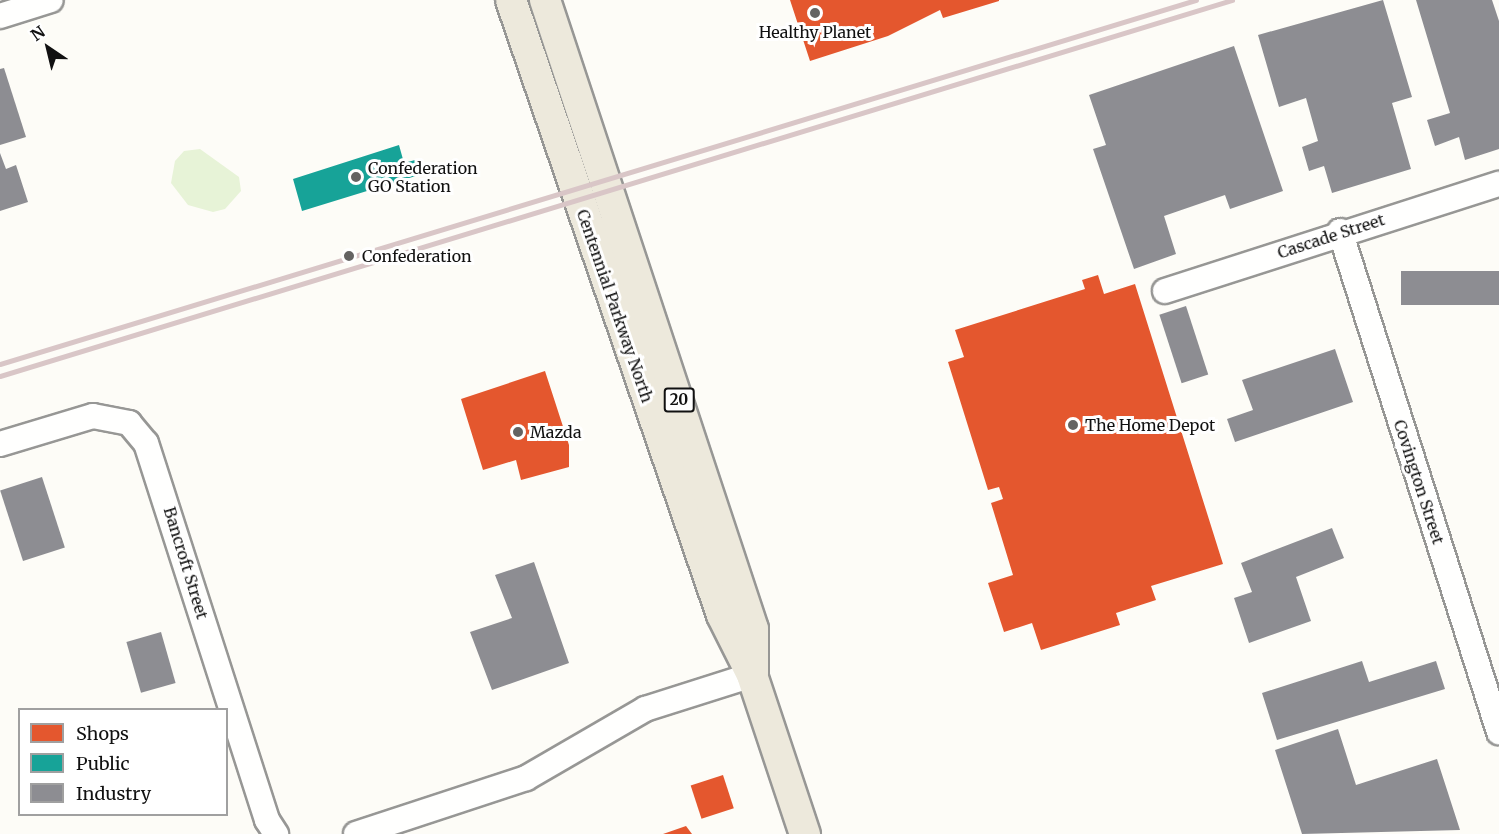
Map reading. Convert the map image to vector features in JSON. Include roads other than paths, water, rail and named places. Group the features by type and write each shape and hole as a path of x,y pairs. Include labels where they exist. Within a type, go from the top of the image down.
{"main road":[{"name":"Centennial Parkway North","path":"511,0 722,615 753,675 805,834"},
{"name":"Centennial Parkway North","path":"545,0 753,629 753,675"}],"street":[{"path":"0,16 51,0"},
{"name":"Cascade Street","path":"1164,291 1340,231 1499,184"},
{"name":"Covington Street","path":"1340,231 1499,732"},
{"name":"Bancroft Street","path":"0,444 93,416 129,423 146,443 267,820 276,834"},
{"path":"356,834 526,778 645,709 753,675"}],"railway":[{"path":"0,364 1196,0"},
{"path":"0,376 1232,0"}],"place":[{"name":"Healthy Planet","path":"815,13"},
{"name":"Confederation GO Station","path":"356,177"},
{"name":"Confederation","path":"349,256"},
{"name":"The Home Depot","path":"1073,425"},
{"name":"Mazda","path":"518,432"}]}
